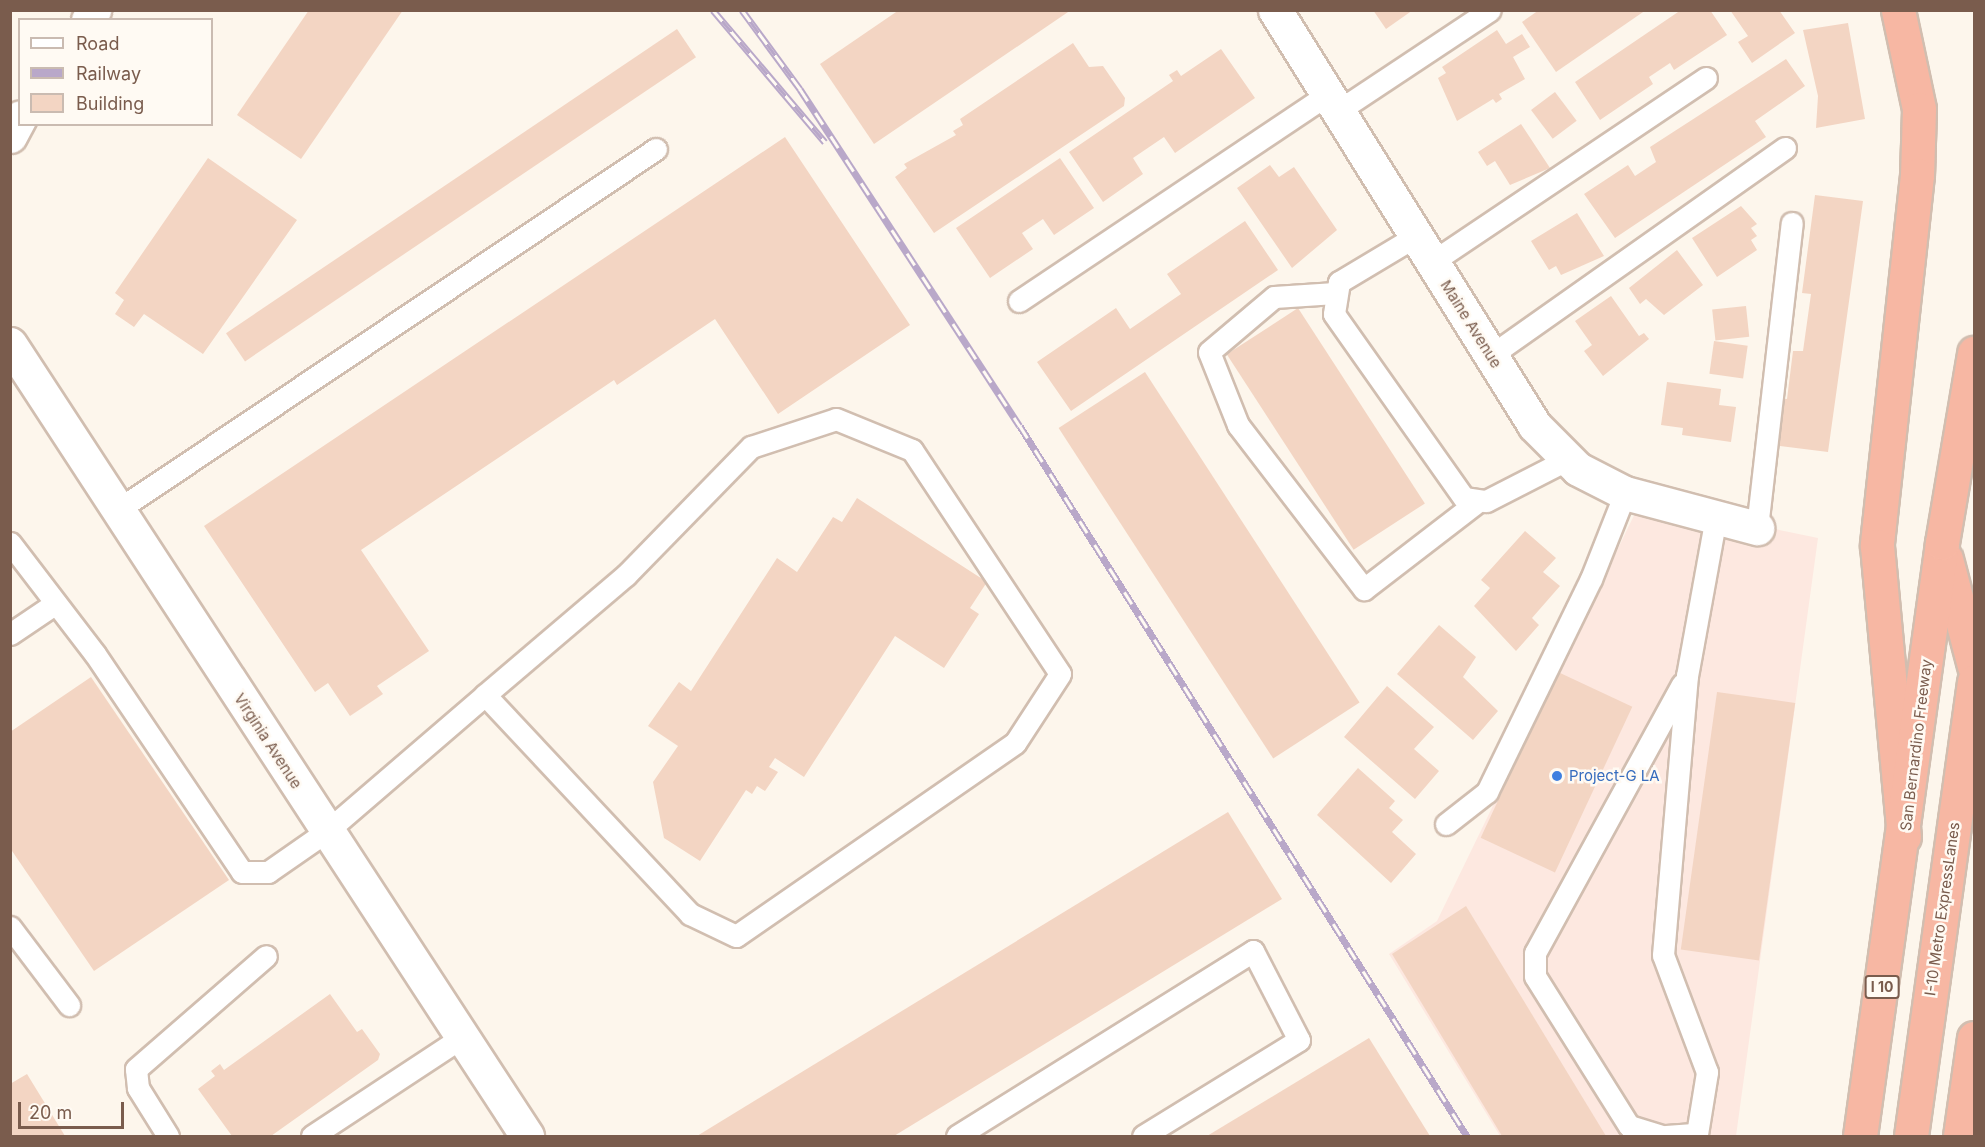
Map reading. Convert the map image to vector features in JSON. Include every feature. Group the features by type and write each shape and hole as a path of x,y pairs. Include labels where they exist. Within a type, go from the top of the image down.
{"highway":[{"path":"1898,10 1919,109 1917,175 1877,546 1904,837"},
{"name":"San Bernardino Freeway","path":"1860,1137 1904,837 1942,543 1974,353"},
{"path":"1942,543 1974,666"},
{"name":"I-10 Metro ExpressLanes","path":"1911,1137 1974,681"},
{"path":"1960,1137 1974,1038"}],"street":[{"name":"Maine Avenue","path":"1275,10 1534,424 1568,459 1625,493 1756,528"},
{"path":"10,136 18,121"},
{"name":"Virginia Avenue","path":"10,345 116,511 527,1137"}],"lane":[{"path":"1019,301 1333,103 1490,10"},
{"path":"1477,502 1464,498 1334,314 1335,293 1339,282 1424,249 1706,78"},
{"path":"1490,356 1785,148"},
{"path":"116,511 656,149"},
{"path":"1756,528 1792,223"},
{"path":"1335,293 1274,297 1209,352 1238,425 1364,589 1477,502 1568,459"},
{"path":"10,543 56,603 242,872 268,872 327,831 485,695 626,575 751,447 836,419 912,450 1060,674 1015,743 736,936 690,914 485,695"},
{"path":"1446,824 1487,792 1591,579 1625,493"},
{"path":"1687,676 1535,953 1535,976 1629,1126 1664,1137 1697,1134 1707,1072 1663,955 1687,676 1716,517"},
{"path":"10,634 56,603"},
{"path":"10,927 69,1005"},
{"path":"957,1137 1253,951 1299,1041 1143,1137"},
{"path":"168,1137 138,1088 136,1070 267,956"},
{"path":"312,1137 462,1037"}],"shaded area":[{"path":"1641,501 1818,538 1736,1136 1500,1136 1389,954 1437,921"}],"building":[{"path":"309,10 403,10 301,159 237,115"},
{"path":"899,10 1071,10 874,144 820,64"},
{"path":"1373,10 1413,10 1386,29"},
{"path":"1539,10 1646,10 1556,72 1522,22"},
{"path":"1681,10 1710,10 1727,35 1674,70 1670,63 1649,77 1653,84 1600,120 1575,82"},
{"path":"1730,10 1779,10 1795,33 1752,63 1738,42 1748,36"},
{"path":"1848,23 1865,119 1816,128 1818,96 1803,30"},
{"path":"677,29 696,57 245,361 226,333"},
{"path":"1497,30 1506,44 1522,34 1530,47 1513,57 1525,79 1499,94 1502,99 1496,103 1493,99 1457,121 1438,78 1446,73 1442,67"},
{"path":"1073,43 1089,67 1103,66 1125,98 1124,106 934,233 895,177 907,168 904,164 956,135 953,131 963,125 960,119"},
{"path":"1221,49 1255,98 1175,153 1164,137 1133,158 1143,174 1103,202 1069,152 1173,81 1169,75 1177,70 1181,76"},
{"path":"1786,59 1805,86 1755,121 1766,137 1615,238 1584,194 1628,165 1635,176 1656,162 1650,147"},
{"path":"1555,92 1577,121 1553,139 1531,110"},
{"path":"1521,124 1550,168 1510,185 1495,161 1487,166 1478,152"},
{"path":"785,137 910,325 778,414 715,319 617,385 614,380 361,550 429,651 377,686 383,694 350,716 328,683 315,692 204,526"},
{"path":"208,158 297,220 203,354 144,314 134,327 115,314 124,300 115,293"},
{"path":"1060,158 1094,208 1054,235 1043,219 1022,233 1033,249 990,278 956,228"},
{"path":"1270,165 1279,177 1294,167 1337,230 1292,268 1237,188"},
{"path":"1815,195 1863,201 1828,452 1772,445 1778,398 1787,399 1793,351 1803,351 1811,294 1802,293"},
{"path":"1741,206 1757,224 1751,228 1757,236 1751,240 1757,250 1717,277 1692,238"},
{"path":"1577,213 1604,256 1561,275 1556,266 1549,270 1531,241"},
{"path":"1245,221 1278,270 1071,411 1037,362 1116,308 1130,329 1181,294 1167,274"},
{"path":"1677,250 1703,285 1664,315 1646,299 1640,304 1629,288"},
{"path":"1611,296 1639,336 1644,333 1649,339 1603,376 1584,351 1592,345 1575,321"},
{"path":"1746,306 1749,337 1715,340 1712,310"},
{"path":"1298,308 1425,503 1354,550 1227,354"},
{"path":"1714,341 1748,346 1743,378 1709,374"},
{"path":"1145,372 1360,702 1273,759 1059,428"},
{"path":"1667,382 1721,389 1719,405 1736,407 1731,442 1682,435 1683,428 1661,425"},
{"path":"857,498 987,582 970,608 979,614 944,668 895,636 804,777 775,758 769,767 778,772 765,791 757,786 752,794 746,790 700,861 664,838 653,782 678,746 648,726 679,682 691,691 777,558 797,572 833,517 842,522"},
{"path":"1525,531 1556,558 1543,572 1560,586 1532,618 1539,625 1516,651 1474,606 1490,588 1481,580"},
{"path":"1439,625 1476,657 1463,677 1498,711 1473,740 1397,674"},
{"path":"1558,672 1632,707 1555,873 1481,838"},
{"path":"91,677 229,880 94,971 10,848 10,732"},
{"path":"1387,686 1434,727 1414,749 1439,771 1415,799 1344,737"},
{"path":"1717,692 1795,703 1759,960 1681,949"},
{"path":"1358,768 1395,801 1389,808 1403,820 1392,832 1416,854 1391,883 1317,815"},
{"path":"1228,812 1282,899 894,1136 697,1136"},
{"path":"1466,906 1606,1136 1502,1136 1392,954"},
{"path":"330,994 357,1032 362,1029 380,1054 378,1060 271,1136 232,1136 198,1089 215,1076 211,1071 220,1064 224,1070"},
{"path":"1369,1038 1430,1136 1207,1136"},
{"path":"27,1074 65,1136 10,1136 10,1084"}],"railway":[{"path":"713,10 825,142"},
{"path":"742,10 800,89 1020,426 1467,1136"}],"place":[{"name":"Project-G LA","path":"1557,776"}]}
